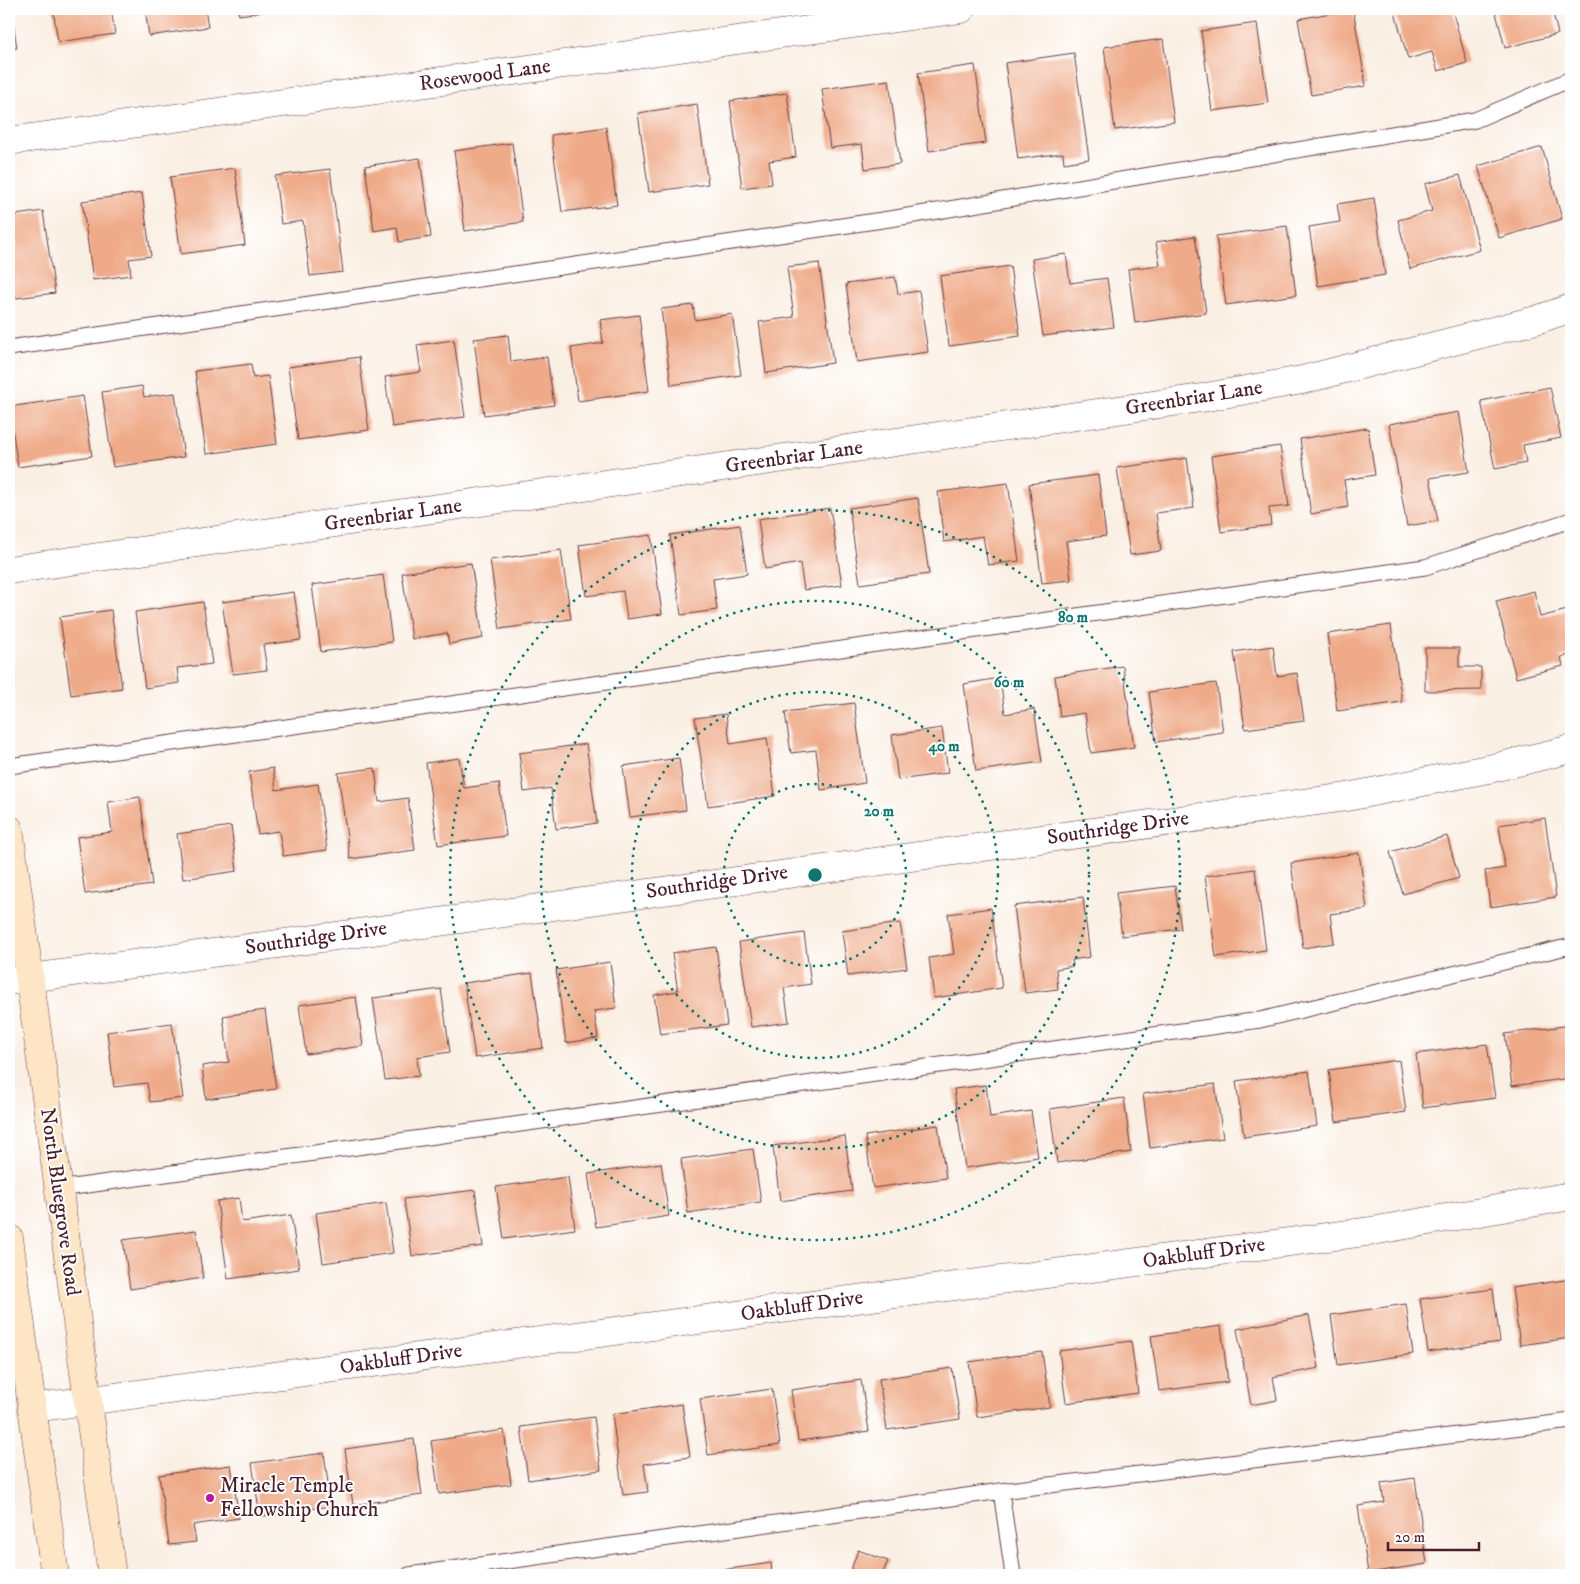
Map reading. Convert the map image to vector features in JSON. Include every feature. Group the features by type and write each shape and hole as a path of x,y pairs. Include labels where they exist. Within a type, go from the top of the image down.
{"main road":[{"name":"North Bluegrove Road","path":"9,829 19,979 58,1189 112,1575"},
{"path":"9,1238 55,1575"}],"street":[{"name":"Rosewood Lane","path":"9,140 961,9"},
{"name":"Greenbriar Lane","path":"9,570 1201,398 1302,380 1536,320 1571,308"},
{"name":"Southridge Drive","path":"19,979 1346,797 1493,768 1571,749"},
{"name":"Oakbluff Drive","path":"32,1408 1372,1231 1571,1196"}],"lane":[{"path":"9,348 896,218 1475,120 1571,79"},
{"path":"9,766 1426,567 1571,520"},
{"path":"58,1189 1260,1020 1571,946"},
{"path":"409,1575 1001,1491 1571,1421"},
{"path":"1001,1491 1013,1575"}],"building":[{"path":"9,9 11,9 17,48 9,49"},
{"path":"53,9 111,9 115,34 58,42"},
{"path":"145,9 205,9 208,27 149,36"},
{"path":"238,9 275,9 275,10 239,15"},
{"path":"1353,9 1366,86 1311,95 1298,19"},
{"path":"1394,9 1452,9 1467,63 1438,71 1432,52 1408,59"},
{"path":"1495,9 1552,9 1558,34 1505,48"},
{"path":"1257,23 1268,103 1212,111 1201,31"},
{"path":"1163,39 1174,122 1115,130 1104,47"},
{"path":"1074,53 1089,159 1064,163 1063,153 1018,159 1005,63"},
{"path":"975,65 986,143 929,151 918,73"},
{"path":"889,80 900,164 865,169 862,144 830,148 822,89"},
{"path":"787,93 796,157 769,161 772,184 742,188 730,101"},
{"path":"697,104 708,184 649,192 638,113"},
{"path":"606,127 617,205 562,212 551,135"},
{"path":"512,143 523,222 465,231 454,151"},
{"path":"1542,147 1562,219 1499,238 1478,166"},
{"path":"420,158 431,237 399,242 397,227 374,231 365,166"},
{"path":"235,168 245,245 181,254 170,177"},
{"path":"330,169 343,272 310,276 303,221 281,224 275,176"},
{"path":"1460,175 1480,250 1410,269 1398,220 1432,211 1425,184"},
{"path":"142,193 151,256 129,259 131,275 93,280 82,201"},
{"path":"1374,198 1385,275 1318,286 1309,227 1340,222 1337,204"},
{"path":"43,211 55,293 9,299 9,216"},
{"path":"1287,226 1296,295 1226,305 1216,236"},
{"path":"1195,236 1206,313 1135,323 1128,269 1160,265 1156,242"},
{"path":"1066,254 1070,283 1107,278 1114,327 1043,336 1032,259"},
{"path":"819,263 833,363 766,373 759,322 794,317 787,267"},
{"path":"1010,266 1020,336 949,346 940,276"},
{"path":"895,277 898,294 919,291 928,352 857,362 846,284"},
{"path":"693,305 695,320 732,314 741,375 671,385 661,309"},
{"path":"639,315 649,391 578,401 571,348 603,343 600,320"},
{"path":"508,335 511,362 547,357 554,405 484,415 474,339"},
{"path":"454,340 465,417 392,427 385,377 421,372 417,345"},
{"path":"359,357 369,430 298,440 288,367"},
{"path":"251,364 253,378 268,376 277,444 206,454 195,371"},
{"path":"142,386 144,397 175,393 184,457 113,467 102,392"},
{"path":"1550,387 1561,438 1523,445 1526,463 1495,469 1481,401"},
{"path":"83,396 92,456 18,467 9,407"},
{"path":"1459,412 1469,472 1430,478 1438,521 1407,526 1389,424"},
{"path":"1368,428 1375,475 1344,480 1348,507 1311,514 1300,439"},
{"path":"1280,446 1289,506 1269,508 1271,525 1221,532 1211,456"},
{"path":"1187,458 1194,508 1156,513 1161,551 1130,555 1117,468"},
{"path":"1098,475 1106,536 1066,541 1071,580 1042,583 1029,484"},
{"path":"1008,483 1019,561 988,565 983,536 944,542 938,492"},
{"path":"918,498 929,574 860,584 849,508"},
{"path":"830,508 842,585 804,590 800,563 765,569 758,519"},
{"path":"740,525 747,574 713,579 717,610 681,615 670,535"},
{"path":"651,535 662,614 627,619 623,591 586,596 579,545"},
{"path":"561,550 571,619 500,629 490,560"},
{"path":"471,563 483,638 449,644 447,633 412,639 402,573"},
{"path":"383,575 392,642 321,652 312,585"},
{"path":"1534,591 1540,617 1571,609 1571,655 1561,657 1563,666 1516,678 1496,601"},
{"path":"294,592 301,640 263,645 267,670 233,674 222,602"},
{"path":"203,602 212,664 177,668 179,683 145,688 135,612"},
{"path":"111,610 122,688 71,695 60,617"},
{"path":"1391,625 1402,702 1337,711 1327,634"},
{"path":"1273,646 1277,676 1297,673 1304,721 1245,729 1234,652"},
{"path":"1425,648 1459,648 1459,667 1481,667 1481,690 1425,691"},
{"path":"1123,666 1134,747 1091,753 1085,713 1060,717 1055,676"},
{"path":"1000,678 1005,714 1034,709 1042,762 976,771 964,684"},
{"path":"1216,683 1223,732 1156,742 1149,692"},
{"path":"854,703 865,783 821,790 816,750 791,753 785,712"},
{"path":"726,714 730,744 767,738 775,796 708,806 695,718"},
{"path":"942,728 948,773 898,780 892,735"},
{"path":"586,744 597,823 556,829 551,788 524,792 519,753"},
{"path":"459,758 464,788 499,783 506,836 438,845 426,763"},
{"path":"679,758 686,810 630,817 623,766"},
{"path":"273,768 276,790 318,784 327,850 283,856 279,831 258,834 249,772"},
{"path":"375,768 379,802 408,798 415,850 350,859 338,773"},
{"path":"140,797 152,885 85,894 77,837 112,832 108,802"},
{"path":"1567,807 1571,807 1571,828 1570,828"},
{"path":"1545,818 1556,897 1490,907 1485,871 1505,868 1499,825"},
{"path":"231,826 237,871 183,879 177,834"},
{"path":"1447,836 1459,878 1403,894 1390,852"},
{"path":"1359,853 1367,909 1330,914 1334,943 1303,948 1291,863"},
{"path":"1255,869 1266,950 1216,957 1205,876"},
{"path":"1175,886 1181,929 1122,936 1116,893"},
{"path":"1083,897 1090,957 1072,960 1073,966 1056,969 1058,989 1025,993 1014,906"},
{"path":"991,908 1002,988 934,998 929,958 954,954 948,914"},
{"path":"900,923 907,968 848,976 842,931"},
{"path":"804,933 811,984 784,988 789,1022 751,1027 739,942"},
{"path":"716,947 727,1025 660,1034 654,995 678,991 672,953"},
{"path":"610,962 616,1008 594,1011 598,1038 566,1043 556,970"},
{"path":"532,973 543,1048 475,1058 464,983"},
{"path":"441,989 450,1052 417,1057 419,1076 385,1080 373,998"},
{"path":"356,997 363,1046 306,1054 299,1005"},
{"path":"265,1010 276,1089 206,1099 202,1066 229,1062 223,1016"},
{"path":"172,1023 183,1098 150,1102 147,1083 114,1087 107,1032"},
{"path":"1571,1025 1571,1078 1512,1086 1505,1034"},
{"path":"1487,1044 1495,1098 1423,1108 1416,1054"},
{"path":"1399,1060 1406,1112 1336,1122 1329,1070"},
{"path":"1309,1071 1317,1126 1244,1137 1236,1081"},
{"path":"1215,1084 1223,1138 1150,1148 1143,1094"},
{"path":"986,1085 990,1117 1031,1111 1038,1157 965,1168 954,1089"},
{"path":"1124,1098 1131,1152 1057,1163 1050,1109"},
{"path":"938,1125 946,1178 873,1188 865,1136"},
{"path":"845,1136 852,1191 780,1201 773,1146"},
{"path":"753,1149 761,1202 688,1213 681,1159"},
{"path":"661,1163 669,1216 596,1227 588,1174"},
{"path":"568,1177 575,1229 504,1239 496,1187"},
{"path":"475,1190 483,1246 412,1256 404,1199"},
{"path":"239,1198 242,1222 291,1215 299,1269 228,1279 217,1201"},
{"path":"386,1203 393,1253 323,1263 316,1213"},
{"path":"196,1230 203,1278 130,1289 123,1240"},
{"path":"1571,1279 1571,1338 1520,1345 1512,1288"},
{"path":"1493,1289 1500,1342 1428,1352 1420,1299"},
{"path":"1406,1304 1413,1354 1338,1365 1331,1315"},
{"path":"1309,1315 1319,1368 1273,1377 1277,1400 1251,1405 1237,1329"},
{"path":"1221,1326 1228,1382 1159,1391 1151,1336"},
{"path":"1131,1341 1138,1393 1066,1403 1059,1351"},
{"path":"1042,1352 1050,1407 977,1417 969,1362"},
{"path":"952,1368 960,1419 887,1430 879,1379"},
{"path":"861,1380 869,1431 798,1441 791,1390"},
{"path":"772,1389 780,1445 708,1455 700,1399"},
{"path":"682,1404 690,1457 644,1464 648,1492 623,1495 612,1414"},
{"path":"594,1417 601,1470 528,1480 521,1427"},
{"path":"504,1430 511,1484 439,1494 431,1441"},
{"path":"414,1439 422,1495 353,1505 345,1449"},
{"path":"324,1453 331,1506 260,1516 252,1463"},
{"path":"231,1465 239,1518 193,1525 196,1542 169,1545 159,1475"},
{"path":"1415,1478 1427,1564 1368,1573 1358,1506 1384,1502 1381,1483"},
{"path":"858,1550 888,1561 882,1575 849,1575"},
{"path":"771,1563 772,1575 715,1575 715,1571"}],"place":[{"name":"Miracle Temple Fellowship Church","path":"210,1498"}]}
